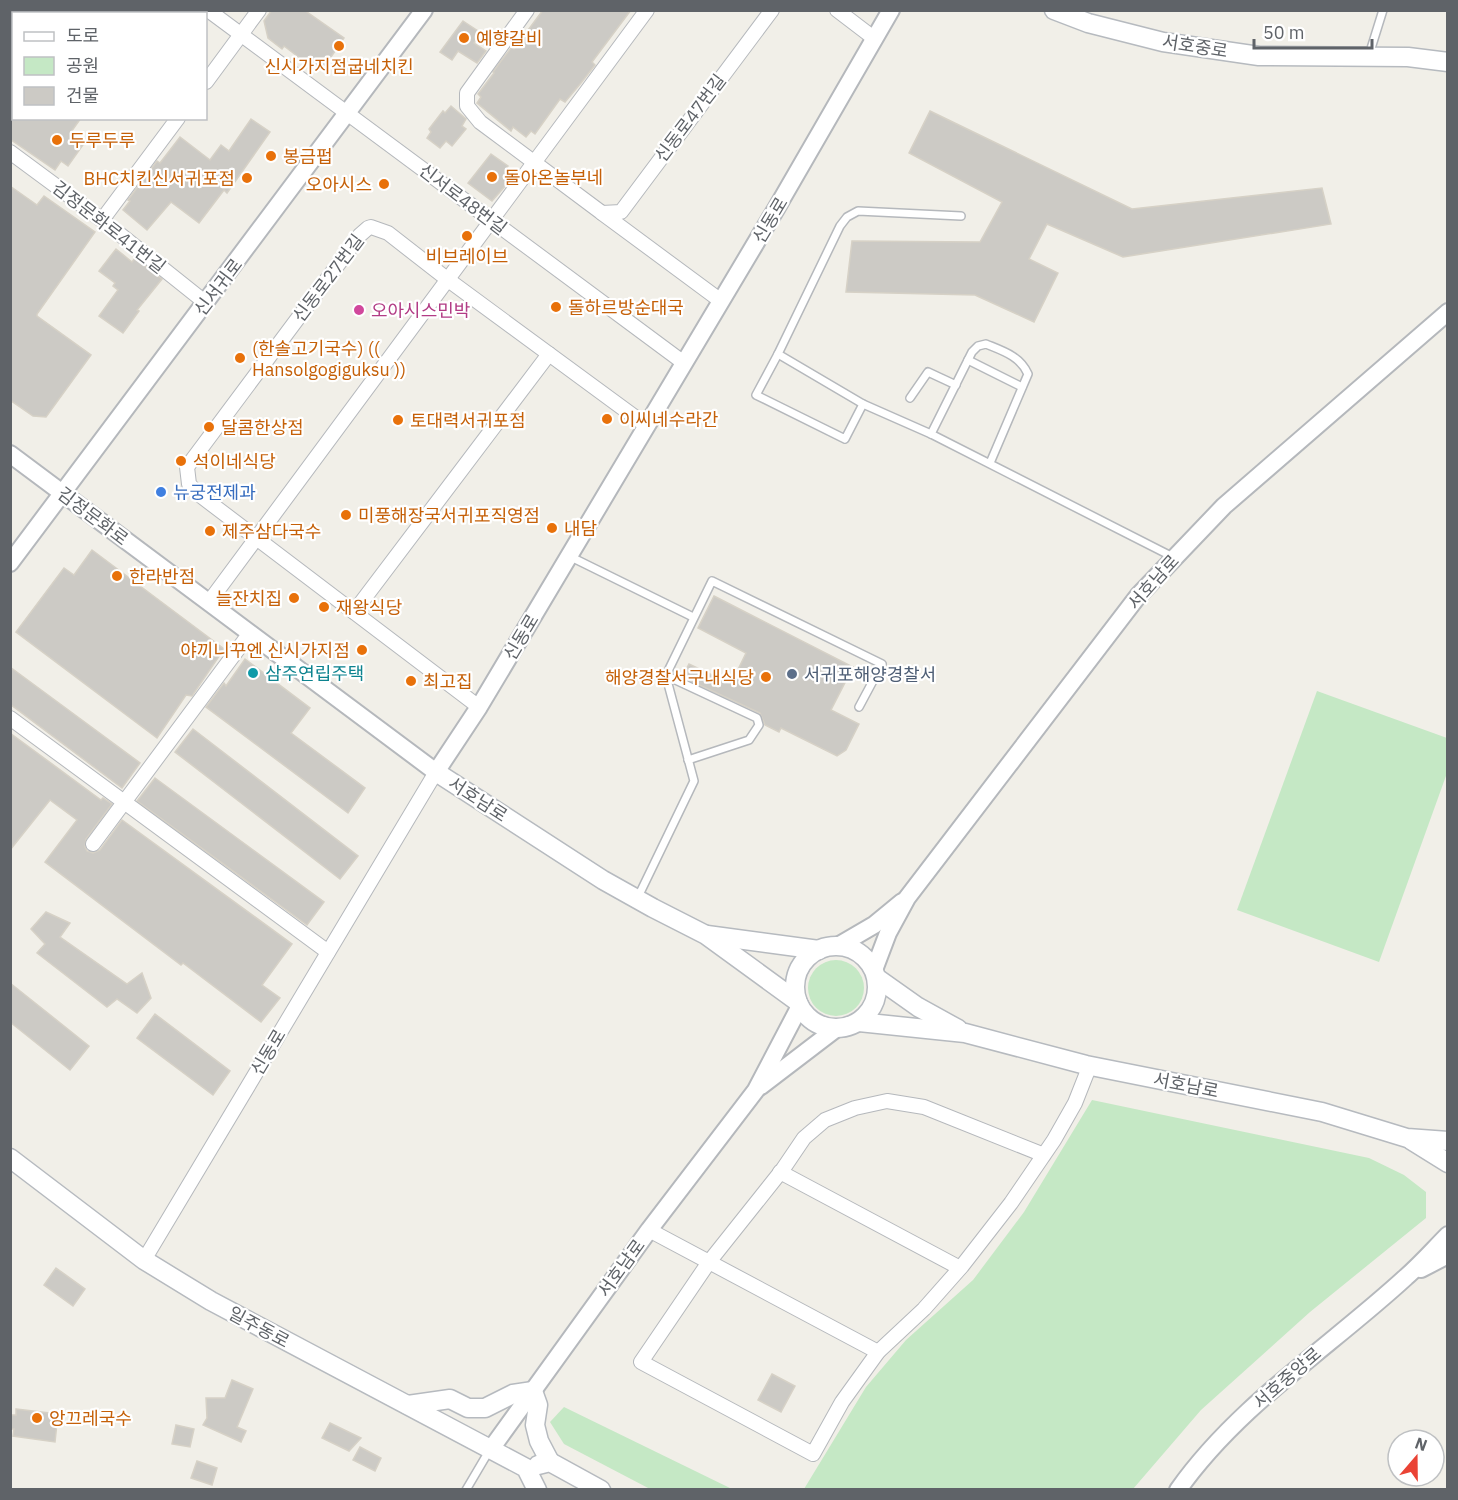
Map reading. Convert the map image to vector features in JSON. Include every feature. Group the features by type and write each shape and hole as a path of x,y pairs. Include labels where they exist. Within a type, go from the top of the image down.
{"main road":[{"name":"서호중로","path":"1054,10 1088,23 1163,42 1259,56 1408,57 1448,62"},
{"name":"서호남로","path":"436,772 603,880 706,935"},
{"path":"706,935 799,1004 816,1023 837,1028 851,1026 869,1013 875,1001 875,974"},
{"path":"706,935 819,950 838,946 851,949 866,959 875,974 918,1007 965,1033"},
{"path":"799,1004 795,984 798,971 805,960 819,950"},
{"path":"859,1022 965,1033"},
{"name":"서호남로","path":"965,1033 1090,1065 1322,1112 1407,1138"},
{"path":"1407,1138 1448,1141"},
{"path":"1407,1138 1448,1163"},
{"name":"일주동로","path":"10,1158 144,1260 211,1301 526,1468"},
{"path":"408,1405 450,1399 468,1408 485,1408 513,1395 533,1391 538,1405 535,1425 539,1441 549,1462 601,1490"},
{"path":"537,1490 526,1468 549,1462"}],"street":[{"name":"신서로48번길","path":"208,10 684,363"},
{"path":"207,81 259,10"},
{"name":"신서귀로","path":"10,562 424,10"},
{"path":"527,10 467,93 467,106 480,122 721,301"},
{"path":"208,602 647,10"},
{"name":"신동로47번길","path":"602,213 621,212 771,10"},
{"path":"837,10 875,39"},
{"name":"신동로","path":"144,1260 436,772 479,707 891,10"},
{"path":"102,220 177,120"},
{"name":"김정문화로41번길","path":"10,152 102,220 206,303"},
{"name":"신동로27번길","path":"479,707 197,493 189,484 187,472 191,462 360,235 368,228 376,228 388,233 646,426"},
{"name":"서호남로","path":"907,898 1138,596 1224,506 1448,312"},
{"path":"354,612 549,354"},
{"name":"김정문화로","path":"10,454 436,772"},
{"path":"93,844 250,633"},
{"path":"10,718 328,952"},
{"path":"838,946 874,925 907,898"},
{"path":"875,974 888,933 907,898"},
{"path":"756,1090 799,1004"},
{"path":"756,1090 837,1028"},
{"path":"1044,1155 924,1107 887,1101 855,1108 825,1120 804,1138 709,1262 641,1362 813,1454 842,1402 878,1352 924,1309 960,1268 1011,1203 1044,1155 1075,1103 1090,1065"},
{"name":"서호남로","path":"490,1449 649,1230 756,1090"},
{"path":"780,1172 960,1268"},
{"path":"649,1230 878,1352"},
{"path":"1407,1277 1448,1235"},
{"path":"1407,1277 1448,1255"},
{"name":"서호중앙로","path":"1178,1490 1193,1468 1255,1405 1407,1277"}],"lane":[{"path":"1368,57 1383,10"},
{"path":"863,404 845,439 756,394 840,226 847,217 858,212 960,216"},
{"path":"931,434 968,360 978,346 986,344 1016,357 1024,364 1028,374 990,463"},
{"path":"778,354 863,404 990,463 1175,558"},
{"path":"968,360 1022,387"},
{"path":"910,398 927,372 956,384"},
{"path":"569,556 693,617"},
{"path":"637,899 694,781 667,680 693,617 712,581 882,663 859,707"},
{"path":"668,676 757,718 759,725 749,740 688,760"},
{"path":"466,1490 490,1449"}],"green space":[{"path":"1317,691 1447,738 1447,773 1379,962 1237,910"},
{"path":"836,960 847,962 856,968 862,977 864,988 862,999 856,1008 847,1014 836,1016 825,1014 816,1008 810,999 808,988 810,977 816,968 825,962"},
{"path":"1092,1100 1369,1158 1404,1175 1426,1192 1426,1218 1310,1312 1201,1410 1133,1489 804,1489 866,1387 906,1340 973,1280 1024,1212"},
{"path":"564,1407 732,1489 650,1489 564,1444 550,1422"}],"building":[{"path":"272,10 304,10 344,38 322,70 320,68 317,71 284,46 282,49 268,38 264,21"},
{"path":"543,10 631,10 592,62 595,65 581,83 565,102 560,99 535,134 531,131 526,137 513,127 511,131 477,103 481,97 478,94 501,61 512,47 514,49"},
{"name":"예향갈비","path":"463,21 481,33 474,43 486,51 477,63 458,51 452,60 440,52"},
{"path":"451,106 466,119 462,126 466,129 452,146 446,141 440,148 427,138 431,132 429,129 443,111 445,113"},
{"path":"930,111 1132,209 1322,188 1331,224 1123,257 1047,224 1029,259 1058,273 1034,322 975,295 846,292 852,241 980,242 1002,202 909,153"},
{"path":"10,118 12,120 80,120 71,132 85,142 68,166 61,161 55,170 10,139"},
{"path":"251,119 270,132 227,193 224,190 199,223 171,202 147,230 123,210 157,161 160,163 180,137 210,160 221,145 229,151"},
{"name":"돌아온놀부네","path":"491,154 508,166 507,168 513,173 507,184 492,201 468,183"},
{"path":"10,186 37,205 44,196 95,232 37,314 91,355 46,417 33,416 10,400"},
{"path":"116,249 132,262 135,258 162,279 137,310 139,311 123,333 99,316 118,290 113,286 115,283 99,271"},
{"path":"92,550 224,649 192,696 186,695 157,738 16,632 64,568 74,575"},
{"name":"서귀포해양경찰서","path":"714,596 853,667 831,710 859,724 846,750 837,756 781,728 779,732 765,725 760,713 682,677 689,664 731,684 746,653 698,628"},
{"path":"245,659 310,708 291,733 365,788 348,813 206,707 224,683 226,686"},
{"path":"10,667 140,763 122,788 10,704"},
{"path":"193,729 358,856 340,879 175,752"},
{"path":"10,733 101,800 103,798 112,804 86,839 87,851 93,853 100,850 122,820 292,944 262,985 280,998 261,1022 183,963 181,965 45,862 77,820 50,800 10,850"},
{"path":"155,778 324,902 307,925 137,801"},
{"path":"46,912 70,923 60,937 127,984 142,973 151,998 137,1013 117,999 107,1007 37,953 45,944 31,929"},
{"path":"10,983 89,1046 70,1070 10,1022"},
{"path":"155,1014 230,1071 213,1095 137,1038"},
{"path":"56,1268 85,1289 73,1306 44,1285"},
{"path":"772,1374 795,1386 781,1412 758,1400"},
{"path":"232,1380 253,1389 237,1427 246,1431 241,1442 203,1425 207,1418 206,1398 225,1398"},
{"path":"16,1409 58,1414 55,1442 13,1436 14,1429 10,1429 10,1415 16,1415"},
{"path":"330,1423 361,1438 349,1451 322,1438"},
{"path":"176,1425 194,1429 190,1447 172,1444"},
{"path":"360,1447 381,1458 375,1471 353,1460"},
{"path":"197,1461 217,1468 212,1485 191,1478"}],"place":[{"name":"예향갈비","path":"464,38"},
{"name":"신시가지점굽네치킨","path":"339,46"},
{"name":"두루두루","path":"57,140"},
{"name":"봉금펍","path":"271,156"},
{"name":"돌아온놀부네","path":"492,177"},
{"name":"BHC치킨신서귀포점","path":"247,178"},
{"name":"오아시스","path":"384,184"},
{"name":"비브레이브","path":"467,236"},
{"name":"돌하르방순대국","path":"556,307"},
{"name":"오아시스민박","path":"359,310"},
{"name":"(한솔고기국수) (( Hansolgogiguksu ))","path":"240,358"},
{"name":"이씨네수라간","path":"607,419"},
{"name":"토대력서귀포점","path":"398,420"},
{"name":"달콤한상점","path":"209,427"},
{"name":"석이네식당","path":"181,461"},
{"name":"뉴궁전제과","path":"161,492"},
{"name":"미풍해장국서귀포직영점","path":"346,515"},
{"name":"내담","path":"552,528"},
{"name":"제주삼다국수","path":"210,531"},
{"name":"한라반점","path":"117,576"},
{"name":"늘잔치집","path":"294,598"},
{"name":"재왕식당","path":"324,607"},
{"name":"야끼니꾸엔 신시가지점","path":"362,650"},
{"name":"삼주연립주택","path":"253,673"},
{"name":"서귀포해양경찰서","path":"792,674"},
{"name":"해양경찰서구내식당","path":"766,677"},
{"name":"최고집","path":"411,681"},
{"name":"앙끄레국수","path":"37,1418"}]}
